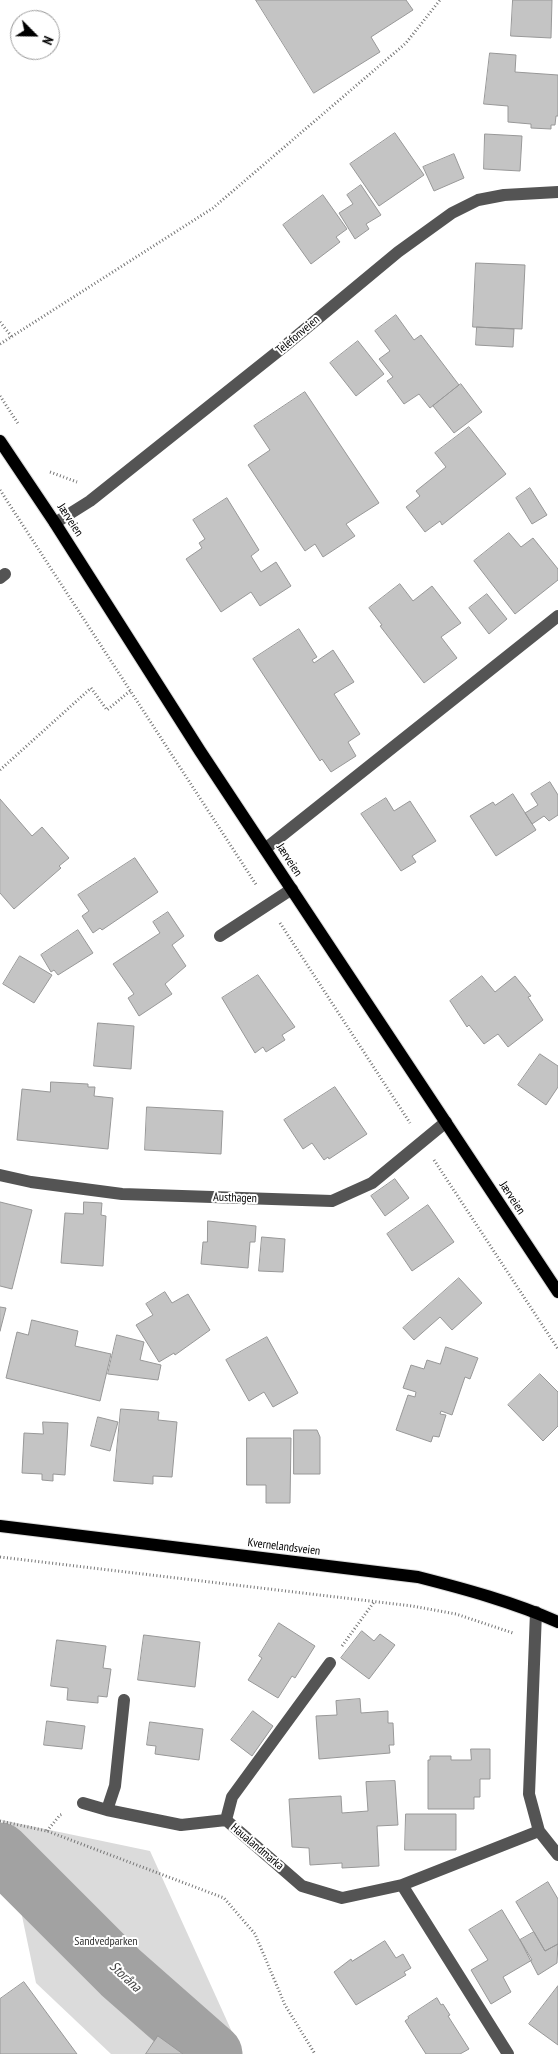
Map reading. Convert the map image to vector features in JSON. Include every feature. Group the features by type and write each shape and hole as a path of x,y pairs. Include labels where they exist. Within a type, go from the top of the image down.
{"main road":[{"name":"Jærveien","path":"0,441 56,522 265,849 558,1292"},
{"name":"Kvernelandsveien","path":"0,1526 418,1577 536,1612 558,1622"}],"street":[{"name":"Telefonveien","path":"56,522 97,496 286,345 398,252 452,213 478,200 504,195 558,192"},
{"path":"265,849 558,616"},
{"path":"220,936 292,889"},
{"name":"Austhagen","path":"0,1175 31,1182 122,1194 332,1201 372,1183 423,1143 446,1122"},
{"path":"536,1612 529,1794 539,1831 558,1856"},
{"path":"226,1820 232,1797 330,1663"},
{"path":"107,1810 115,1786 124,1700"},
{"name":"Haualandmarka","path":"83,1803 107,1810 181,1825 226,1820 302,1886 342,1898 402,1885 539,1831"},
{"path":"402,1885 508,2054"}],"path":[{"path":"0,344 213,208 406,43 440,0"},
{"path":"0,322 12,337"},
{"path":"0,396 20,426"},
{"path":"45,464 50,472 80,483"},
{"path":"0,490 558,1348"},
{"path":"0,770 92,688 107,710 130,691"},
{"path":"0,1557 375,1602 456,1614 536,1642"},
{"path":"330,1663 375,1602"},
{"path":"0,1821 47,1831 224,1898 255,1934 285,2005 315,2054"}],"green space":[{"name":"Sandvedparken","path":"2,1820 150,1851 242,2054 111,2054 36,1983"}],"building":[{"path":"256,0 406,0 413,10 371,37 380,52 314,93"},
{"path":"513,0 552,0 551,38 511,36"},
{"path":"490,53 516,55 515,72 558,75 558,116 556,116 555,125 551,125 551,129 531,128 531,124 508,122 508,106 484,104"},
{"path":"395,133 424,175 379,206 350,164"},
{"path":"485,134 522,136 520,171 484,169"},
{"path":"454,154 464,178 434,191 423,167"},
{"path":"361,185 381,215 366,224 369,229 355,239 339,213 353,204 347,195"},
{"path":"323,195 347,229 336,237 340,242 311,264 283,225"},
{"path":"476,263 525,265 522,329 473,327"},
{"path":"396,315 414,340 421,335 459,385 430,408 419,394 404,404 387,381 393,377 379,359 390,351 375,331"},
{"path":"477,327 514,329 513,347 476,345"},
{"path":"358,341 384,374 356,396 330,363"},
{"path":"461,384 482,412 454,433 433,406"},
{"path":"305,392 379,503 346,524 355,536 323,557 315,544 305,551 248,465 270,450 254,426"},
{"path":"469,427 506,474 442,525 440,521 425,532 406,507 420,496 416,491 446,467 435,453"},
{"path":"530,488 547,515 532,524 516,498"},
{"path":"227,498 259,550 251,556 261,572 276,562 291,586 260,606 251,592 221,612 186,559 202,548 199,543 205,539 193,520"},
{"path":"509,533 521,547 533,538 558,569 558,580 515,614 474,561"},
{"path":"400,584 413,601 432,586 461,623 441,637 457,658 424,683 380,626 382,625 369,608"},
{"path":"487,594 507,619 489,634 469,608"},
{"path":"299,629 317,657 312,660 314,663 333,650 354,682 334,694 360,734 348,742 356,756 331,772 322,759 320,761 253,659"},
{"path":"550,782 558,795 558,815 549,821 544,816 532,824 525,813 538,805 531,794"},
{"path":"513,794 536,830 496,856 470,816 493,802 495,805"},
{"path":"386,798 394,811 410,801 436,841 412,856 416,862 401,871 361,814"},
{"path":"0,799 32,836 42,827 69,858 59,866 61,868 14,909 0,893"},
{"path":"135,858 158,892 102,930 100,928 93,933 82,916 89,911 78,895"},
{"path":"168,912 184,936 172,945 186,966 165,984 172,994 139,1016 128,998 134,994 113,964 160,933 153,922"},
{"path":"78,930 93,953 58,975 54,970 51,972 41,955"},
{"path":"20,956 52,975 34,1003 3,984"},
{"path":"258,975 295,1027 282,1035 285,1040 266,1052 263,1047 255,1053 222,998"},
{"path":"482,976 495,992 515,976 531,996 528,997 543,1020 508,1047 498,1034 484,1044 469,1025 467,1027 450,1001"},
{"path":"98,1023 134,1026 131,1069 94,1066"},
{"path":"540,1054 558,1066 558,1087 546,1105 518,1085"},
{"path":"51,1082 88,1084 88,1087 95,1087 94,1096 113,1098 108,1149 17,1140 22,1089 50,1092"},
{"path":"335,1087 367,1134 329,1159 328,1157 324,1160 312,1143 303,1149 284,1120"},
{"path":"147,1107 223,1111 221,1154 145,1150"},
{"path":"395,1179 409,1198 385,1216 371,1196"},
{"path":"0,1202 32,1210 12,1289 0,1286"},
{"path":"84,1202 102,1203 101,1215 106,1216 103,1266 61,1263 65,1213 83,1214"},
{"path":"428,1205 454,1242 412,1271 387,1234"},
{"path":"208,1221 256,1226 255,1242 250,1242 248,1268 201,1264 203,1242 207,1242"},
{"path":"262,1237 285,1239 283,1272 259,1271"},
{"path":"459,1278 482,1303 452,1330 440,1317 414,1340 403,1328"},
{"path":"165,1292 172,1303 188,1294 210,1330 175,1355 174,1353 159,1362 136,1325 153,1315 146,1304"},
{"path":"0,1307 6,1308 0,1331"},
{"path":"32,1320 78,1331 75,1346 111,1354 100,1401 6,1378 17,1332 28,1335"},
{"path":"117,1335 144,1342 140,1360 161,1365 158,1380 108,1374"},
{"path":"267,1337 298,1393 273,1407 264,1392 249,1401 226,1360"},
{"path":"446,1347 478,1358 470,1379 465,1377 452,1415 441,1411 440,1414 446,1415 439,1437 433,1436 431,1442 396,1430 408,1395 415,1397 416,1392 403,1388 411,1365 424,1369 427,1360 440,1364"},
{"path":"540,1374 558,1392 558,1426 543,1441 508,1405"},
{"path":"121,1409 159,1412 158,1420 177,1422 172,1477 153,1476 153,1484 114,1481"},
{"path":"98,1417 118,1422 110,1451 91,1446"},
{"path":"43,1422 68,1423 65,1475 53,1474 53,1481 42,1480 42,1474 22,1473 24,1433 43,1434"},
{"path":"294,1430 317,1430 320,1437 320,1474 294,1474"},
{"path":"247,1438 291,1438 290,1503 266,1503 266,1485 247,1485"},
{"path":"279,1623 315,1646 295,1678 292,1676 278,1698 248,1680 262,1658 259,1656"},
{"path":"362,1631 374,1641 380,1634 395,1645 369,1679 341,1658"},
{"path":"144,1635 200,1642 195,1687 138,1680"},
{"path":"57,1640 106,1646 103,1668 111,1669 107,1697 98,1696 98,1703 67,1700 68,1688 51,1686"},
{"path":"360,1699 361,1713 388,1711 388,1723 393,1723 394,1745 389,1745 390,1753 319,1759 316,1716 337,1715 336,1701"},
{"path":"253,1711 273,1726 252,1756 231,1740"},
{"path":"47,1721 85,1726 82,1749 44,1745"},
{"path":"150,1722 203,1729 199,1760 155,1754 156,1746 147,1745"},
{"path":"471,1749 490,1749 490,1779 480,1779 480,1797 474,1797 474,1809 428,1809 428,1760 430,1760 430,1756 451,1756 451,1760 471,1760"},
{"path":"395,1781 398,1825 377,1826 379,1866 342,1868 342,1863 310,1865 309,1848 292,1847 289,1799 341,1796 342,1813 368,1811 366,1782"},
{"path":"406,1814 456,1814 456,1850 405,1850"},
{"path":"548,1882 558,1899 558,1944 545,1951 516,1902"},
{"path":"502,1910 532,1960 503,1977 511,1992 491,2004 471,1970 488,1960 469,1930"},
{"path":"534,1932 545,1951 558,1944 557,1963 538,1975 520,1940"},
{"path":"385,1941 396,1958 403,1954 411,1968 404,1972 406,1975 356,2005 334,1972 351,1959 352,1961"},
{"path":"24,1982 77,2054 0,2054 0,1999"},
{"path":"558,1986 558,2045 529,2024"},
{"path":"437,1998 450,2015 448,2016 469,2049 460,2054 426,2054 405,2021"},
{"path":"158,2036 183,2054 146,2054"}],"waterway":[{"name":"Storåna","path":"0,1852 121,1973 213,2054"}]}
